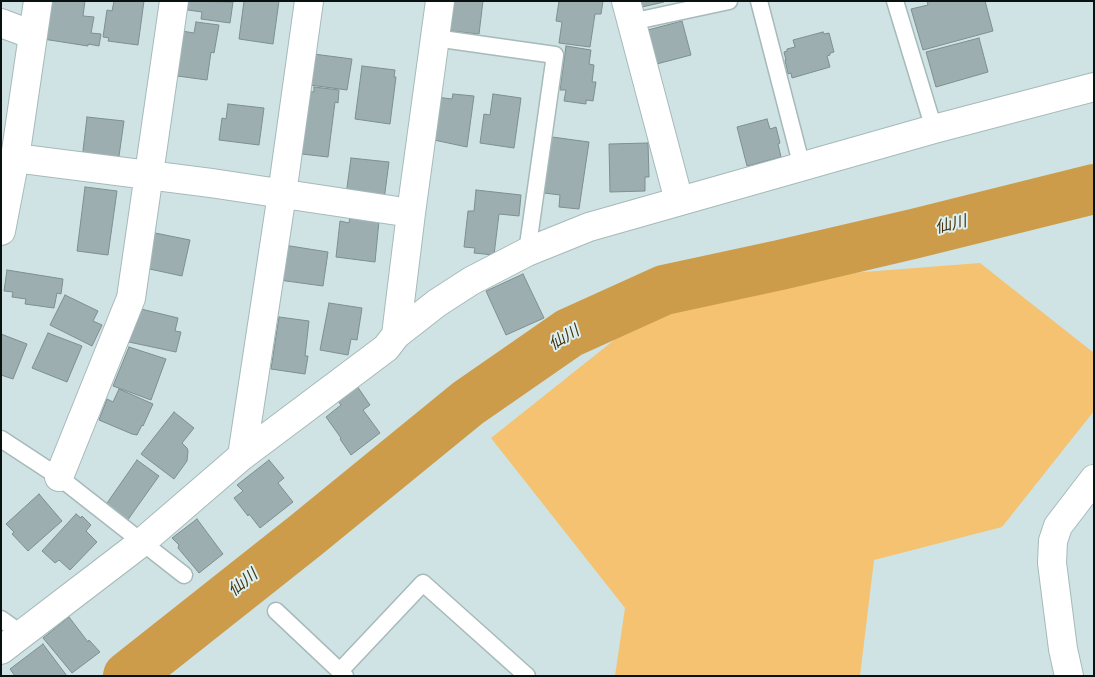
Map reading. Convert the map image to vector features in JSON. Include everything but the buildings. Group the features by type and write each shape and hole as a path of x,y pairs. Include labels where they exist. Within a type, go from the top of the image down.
{"street":[{"path":"2,228 15,158 38,1"},
{"path":"59,477 131,298 174,1"},
{"path":"242,456 309,1"},
{"path":"396,335 440,1"},
{"path":"629,12 679,201"},
{"path":"1,23 33,35"},
{"path":"8,634 142,543 242,456 386,348 396,335 437,303 471,281 527,252 589,226 934,129 1094,87"},
{"path":"15,158 211,183 411,213"},
{"path":"1068,676 1052,563 1053,541 1058,526 1094,479"}],"lane":[{"path":"629,12 729,1"},
{"path":"759,1 802,167"},
{"path":"895,1 934,129"},
{"path":"435,38 556,55 527,252"},
{"path":"1,438 59,477 184,575"},
{"path":"276,611 342,674 424,582 527,676"}],"shaded area":[{"path":"980,263 1094,353 1094,411 1002,527 874,560 860,676 615,676 625,608 491,438 682,286"}],"waterway":[{"name":"仙川","path":"128,676 305,536 468,403 569,333 664,290 913,234 1094,189"}]}
